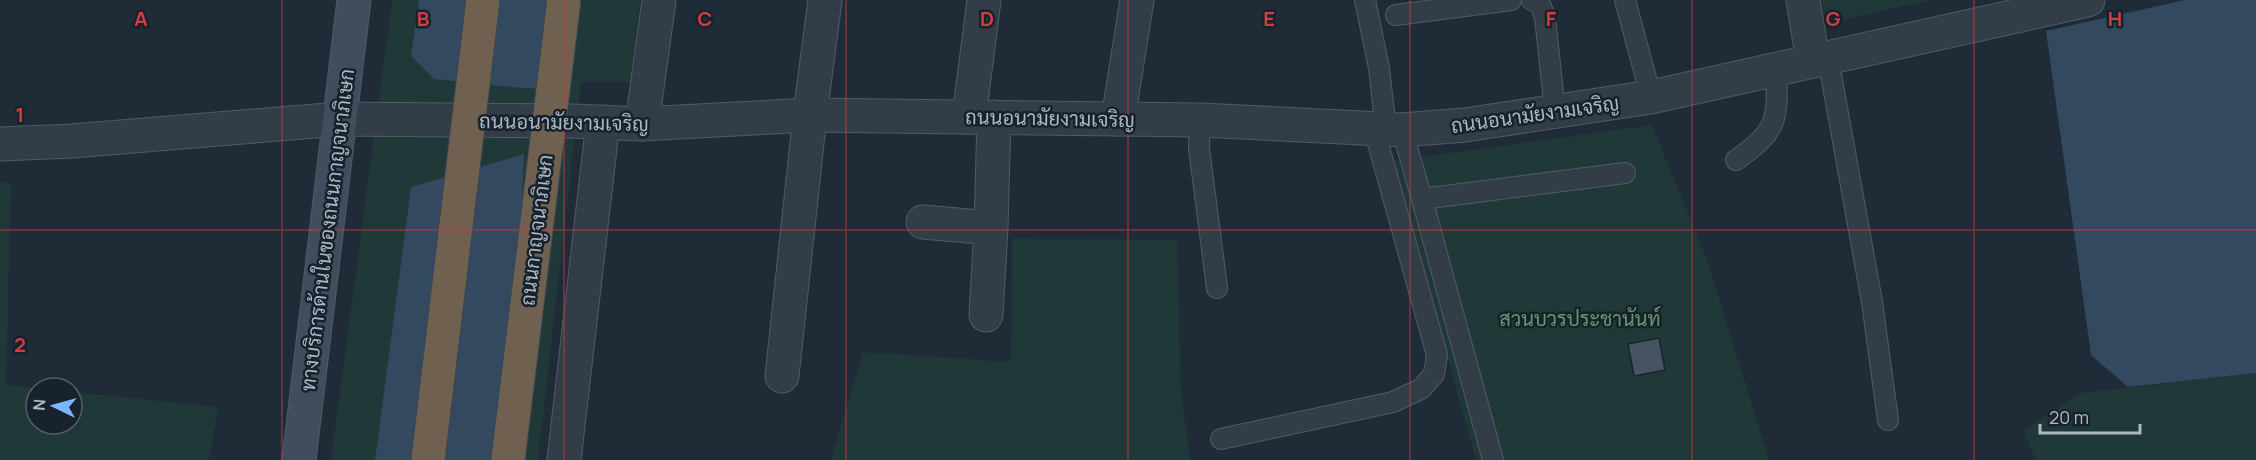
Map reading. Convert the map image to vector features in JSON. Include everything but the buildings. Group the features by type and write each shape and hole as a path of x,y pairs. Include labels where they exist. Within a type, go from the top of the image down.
{"highway":[{"path":"428,460 483,0"},
{"name":"ถนนกาญจนาภิเษก","path":"508,460 564,0"}],"main road":[{"name":"ทางบริการด้านในของถนนกาญจนาภิเษก","path":"299,460 354,0"}],"street":[{"path":"642,124 659,0"},
{"path":"782,376 810,115 825,0"},
{"path":"984,0 981,117 991,228 986,315"},
{"path":"1118,118 1137,0"},
{"path":"1803,0 1821,59"},
{"name":"ถนนอนามัยงามเจริญ","path":"0,144 72,141 340,119 642,124 810,115 1200,120 1388,130 1465,125 1651,97 2088,0"},
{"path":"564,460 603,122"},
{"path":"923,222 991,228"}],"lane":[{"path":"1221,439 1392,402 1421,389 1434,374 1437,355 1388,130 1379,68 1365,0"},
{"path":"1396,15 1511,0"},
{"path":"1532,0 1540,4 1545,16 1555,112"},
{"path":"1625,0 1651,97"},
{"path":"1821,59 1872,302 1888,420"},
{"path":"1736,160 1758,145 1769,130 1778,108 1776,69"},
{"path":"1200,120 1198,148 1217,288"},
{"path":"1388,130 1422,199 1493,460"},
{"path":"1422,199 1625,173"}],"green space":[{"path":"392,0 640,0 630,82 581,82 538,460 512,460 524,154 411,187 375,460 331,460"},
{"path":"1822,0 1930,0 1826,24"},
{"name":"สวนบวรประชานันท์","path":"1652,125 1708,263 1769,460 1476,460 1393,161"},
{"path":"0,182 11,182 6,385 24,387 24,436 84,436 84,393 218,407 209,460 0,460"},
{"path":"1012,239 1177,240 1181,391 1190,460 831,460 863,352 1011,362"},
{"path":"2256,373 2256,460 2036,460 2023,430 2082,393"}],"water":[{"path":"419,0 577,0 566,89 522,88 434,79 411,56"},
{"path":"2185,0 2256,0 2256,373 2128,387 2091,355 2046,31"},
{"path":"524,154 512,460 375,460 411,187"}]}
